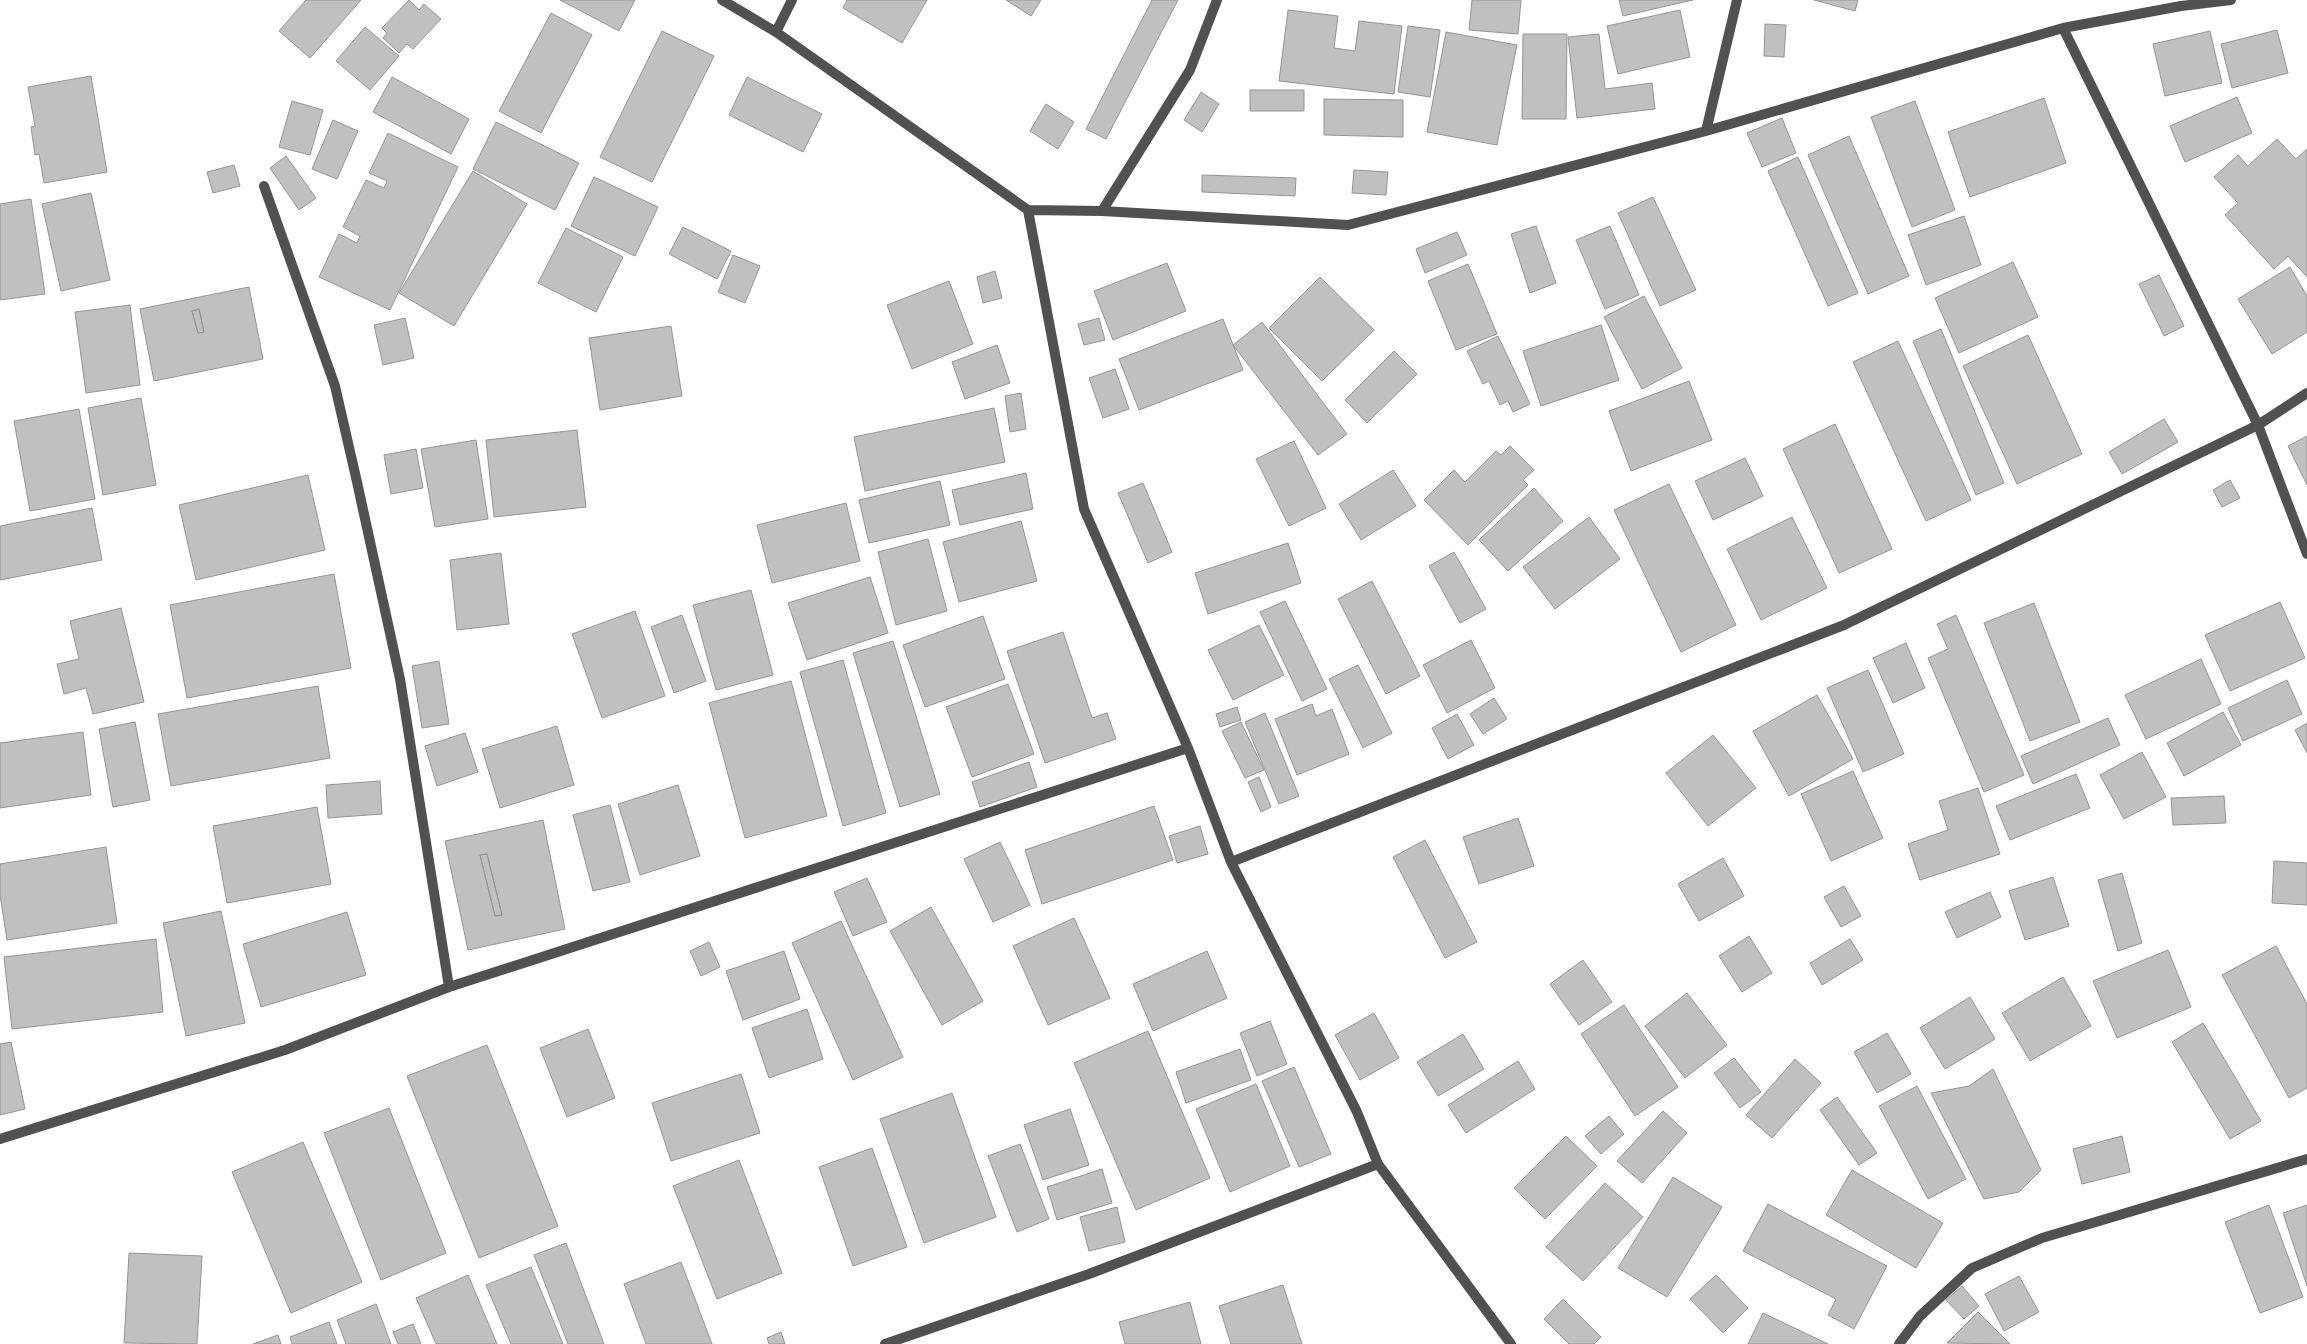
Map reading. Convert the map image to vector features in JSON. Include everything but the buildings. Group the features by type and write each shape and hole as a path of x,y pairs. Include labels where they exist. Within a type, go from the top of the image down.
{"street":[{"path":"722,0 776,32 1028,210 1102,211 1348,225 1706,131 2063,28 2182,3 2231,0"},
{"path":"776,32 792,0"},
{"path":"1102,211 1190,70 1217,0"},
{"path":"1706,131 1737,0"},
{"path":"2063,28 2258,425 2307,554"},
{"path":"264,186 335,386 400,679 449,987"},
{"path":"1028,210 1084,509 1188,748 1231,862 1357,1112 1378,1164 1511,1344"},
{"path":"1231,862 1844,624 2258,425 2307,393"},
{"path":"0,1139 285,1050 449,987 1188,748"},
{"path":"1899,1344 1920,1316 1972,1268 2042,1238 2307,1159"},
{"path":"885,1344 1089,1274 1378,1164"}]}
